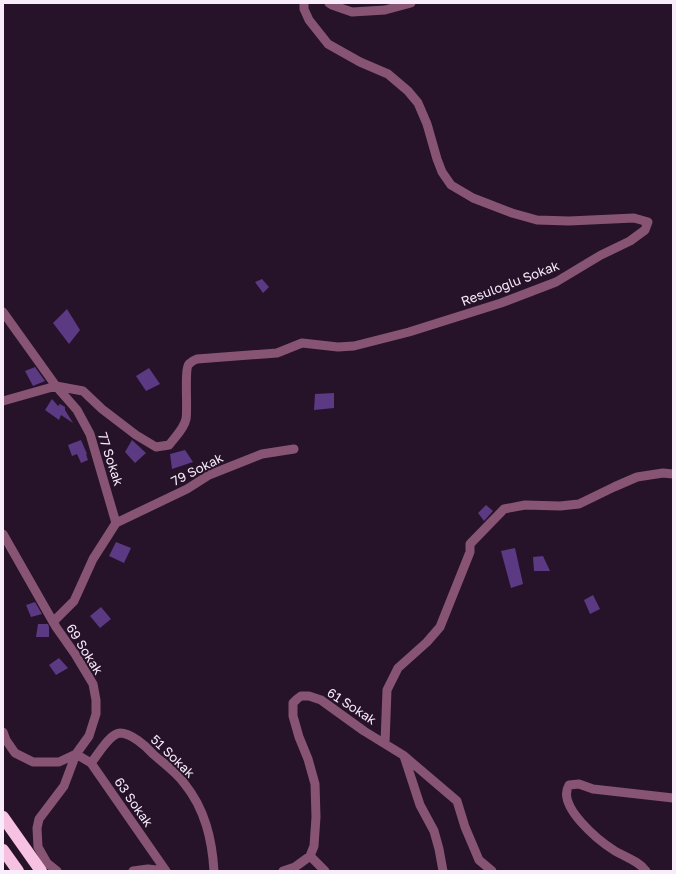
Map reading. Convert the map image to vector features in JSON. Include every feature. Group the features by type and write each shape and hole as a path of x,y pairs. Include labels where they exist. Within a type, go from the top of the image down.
{"highway":[{"path":"3,817 41,871"},
{"path":"3,850 18,871"}],"street":[{"name":"Resuloğlu Sokak","path":"56,386 83,391 136,435 156,447 169,445 180,431 186,420 186,369 189,363 197,359 277,353 302,342 338,347 354,346 409,332 501,303 556,282 602,255 630,241 645,230 648,222 634,218 569,221 537,220 512,213 473,198 452,185 442,172 439,165 427,124 418,102 408,91 388,74 360,62 328,44 309,20 304,9 304,3"},
{"path":"329,3 352,12 385,10 411,3"},
{"name":"77 Sokak","path":"3,312 56,386 78,410 90,434 116,523"},
{"path":"3,401 56,386"},
{"name":"79 Sokak","path":"116,523 187,489 209,475 262,454 294,449"},
{"path":"385,742 387,690 398,668 427,642 440,627 470,552 470,544 504,509 525,505 560,506 579,504 637,477 663,473 673,474"},
{"path":"53,622 74,601 93,559 116,523"},
{"name":"69 Sokak","path":"3,534 53,622 93,684 96,700 96,714 89,736 76,754 64,786 39,819 37,828 38,847 47,863 57,871"},
{"name":"61 Sokak","path":"310,856 314,846 315,836 315,784 293,716 293,703 301,696 309,696 321,700 364,731 385,742 403,755 457,801 465,827 479,860 492,871"},
{"path":"3,732 6,740 15,753 33,762 59,762 76,754"},
{"name":"51 Sokak","path":"91,763 111,737 119,733 127,735 142,743 184,782 200,807 208,827 214,871"},
{"name":"63 Sokak","path":"76,754 91,763 166,871"},
{"path":"403,755 420,805 434,831 440,849 443,871"},
{"path":"646,871 632,860 616,852 601,841 577,817 567,800 567,788 569,785 579,784 593,789 673,798"},
{"path":"283,871 294,869 310,856 326,871"},
{"path":"133,871 148,869 166,871"}],"building":[{"path":"262,279 269,287 263,293 255,282"},
{"path":"67,309 80,330 69,344 53,323"},
{"path":"35,367 45,381 33,386 25,371"},
{"path":"149,368 160,384 146,391 136,376"},
{"path":"334,393 334,408 314,410 315,394"},
{"path":"52,399 58,406 60,404 65,407 65,410 73,423 61,415 59,420 45,410"},
{"path":"81,440 88,460 81,463 77,454 72,456 68,445"},
{"path":"132,440 146,453 135,463 125,452"},
{"path":"185,450 193,462 172,469 170,454"},
{"path":"486,505 493,511 484,521 478,513"},
{"path":"116,542 131,548 124,563 109,556"},
{"path":"515,548 523,584 511,588 501,551"},
{"path":"543,556 550,571 534,571 533,557"},
{"path":"593,595 600,609 590,614 584,600"},
{"path":"35,602 42,614 31,617 26,605"},
{"path":"101,607 111,619 100,628 90,616"},
{"path":"38,624 48,624 49,637 36,637"},
{"path":"59,658 68,668 56,675 49,665"}]}
